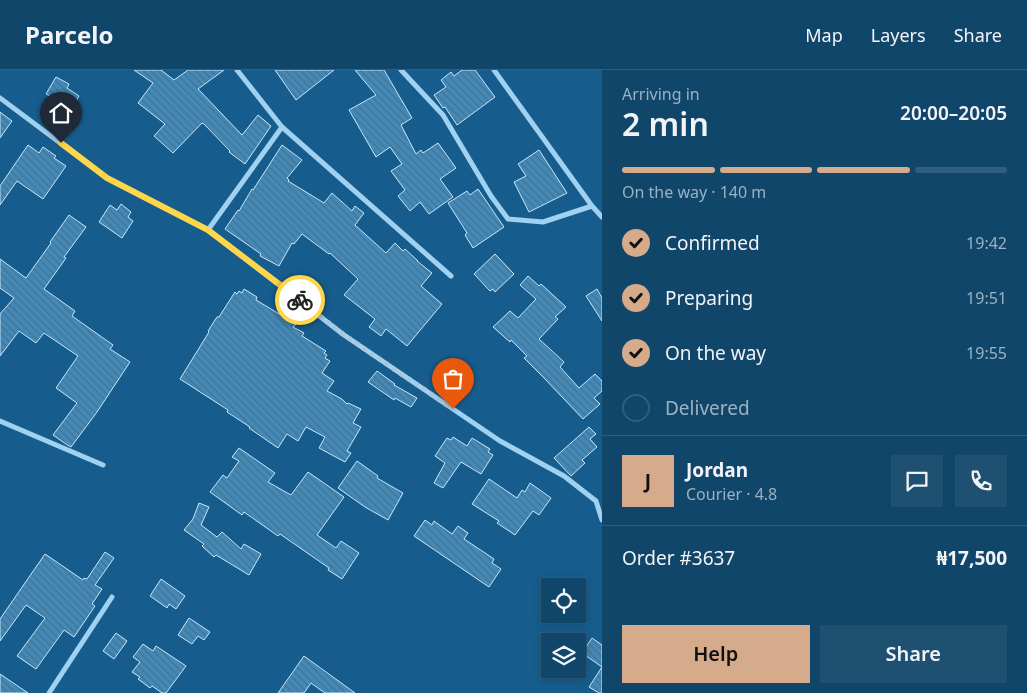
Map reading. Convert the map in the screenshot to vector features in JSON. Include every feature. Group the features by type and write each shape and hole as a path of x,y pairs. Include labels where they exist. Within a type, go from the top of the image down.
{"street":[{"path":"236,70 282,127 451,276"},
{"path":"401,70 443,115 491,196 508,219 543,222 592,206"},
{"path":"494,70 592,206 602,217"},
{"path":"0,98 107,178 208,230 344,335 500,441 564,476 596,501 602,520"},
{"path":"208,230 282,127"},
{"path":"0,421 103,465"},
{"path":"49,693 112,597"}],"building":[{"path":"134,70 161,70 174,80 188,70 224,70 198,89 242,135 258,115 271,126 245,164 229,152 202,123 173,153 154,136 165,124 138,103 153,83"},
{"path":"275,70 334,70 296,100"},
{"path":"355,70 384,70 412,118 401,125 416,154 421,150 423,153 438,143 456,168 440,179 453,197 429,214 420,202 410,211 398,196 405,190 391,171 402,164 390,147 376,157 349,110 376,95"},
{"path":"462,70 475,70 495,97 457,125 434,95 446,87 441,80 451,72 454,76"},
{"path":"56,77 69,84 67,88 79,96 68,115 59,109 63,103 46,94"},
{"path":"0,112 12,121 0,138"},
{"path":"28,145 39,153 43,147 66,166 43,199 17,181 0,205 0,186"},
{"path":"282,145 302,160 287,178 288,181 324,203 332,193 352,211 355,206 364,213 355,225 386,253 395,243 403,251 405,249 432,273 421,286 442,304 407,346 386,329 381,336 369,327 375,319 344,295 358,279 330,253 302,234 294,244 292,243 279,266 260,256 261,254 225,229"},
{"path":"539,150 567,193 529,212 514,182 526,176 518,164"},
{"path":"478,189 504,227 473,248 465,235 467,233 448,203 467,191 470,195"},
{"path":"121,204 131,212 128,217 133,221 122,238 99,222 110,205 117,210"},
{"path":"69,215 86,227 44,289 75,311 72,316 113,345 110,349 130,362 71,447 53,435 77,403 56,388 78,356 44,333 36,343 19,331 0,356 0,314 14,298 0,288 0,259 26,278"},
{"path":"495,254 514,274 495,292 493,289 490,291 474,274"},
{"path":"528,276 539,286 541,284 566,307 555,317 558,319 539,339 564,362 560,367 579,388 595,374 602,381 602,391 594,398 600,404 583,419 524,358 527,356 511,340 510,342 493,327 510,311 518,318 536,299 520,285"},
{"path":"244,289 257,297 256,300 296,324 293,327 304,333 302,336 326,351 324,353 327,355 325,358 330,361 322,373 334,381 327,391 347,404 361,409 353,423 361,427 347,451 351,453 345,462 319,448 325,437 306,427 298,441 287,434 278,448 227,412 228,410 180,379 217,317 219,317 235,292 237,294 239,291 242,293"},
{"path":"597,289 602,298 602,321 586,296"},
{"path":"377,371 394,385 417,398 411,407 395,398 394,400 368,382"},
{"path":"589,427 596,434 590,439 597,447 582,460 585,463 571,476 554,458"},
{"path":"453,437 467,446 472,438 490,449 488,452 493,455 481,474 461,462 443,488 434,483 445,463 435,456 447,438 451,440"},
{"path":"239,448 275,473 268,482 291,495 308,472 344,497 317,535 336,548 341,541 359,553 342,579 280,534 278,536 244,512 242,515 210,492 223,475 227,478 239,461 232,457"},
{"path":"357,461 378,476 377,478 403,493 388,520 338,488"},
{"path":"489,479 517,498 522,490 525,492 530,483 551,498 539,515 533,511 515,535 497,523 499,521 472,504"},
{"path":"199,503 209,507 201,525 217,537 222,532 241,549 244,544 261,554 249,575 216,555 214,557 202,546 204,544 184,530 193,519"},
{"path":"425,520 432,525 434,521 452,534 458,526 468,533 464,539 494,559 492,563 501,569 489,587 414,536"},
{"path":"105,552 114,558 95,585 102,589 92,604 95,606 74,637 64,630 36,669 17,656 45,618 26,605 0,641 0,619 45,554 83,580 84,578 87,579"},
{"path":"161,579 185,596 176,609 169,604 167,608 150,596"},
{"path":"189,618 210,632 204,640 198,636 192,644 178,635"},
{"path":"116,633 127,641 114,659 103,651"},
{"path":"592,638 602,645 602,667 586,656 586,647"},
{"path":"143,644 153,651 156,646 186,666 166,693 162,693 152,686 150,688 138,679 140,677 132,672 140,662 133,657"},
{"path":"304,656 355,693 325,693 311,683 304,693 278,693"},
{"path":"602,667 602,693 599,693 589,687"},
{"path":"0,674 28,693 0,693"}],"way so far":[{"path":"300,300 344,335 453,409"}],"route":[{"path":"61,143 107,178 208,230 300,300"}]}
